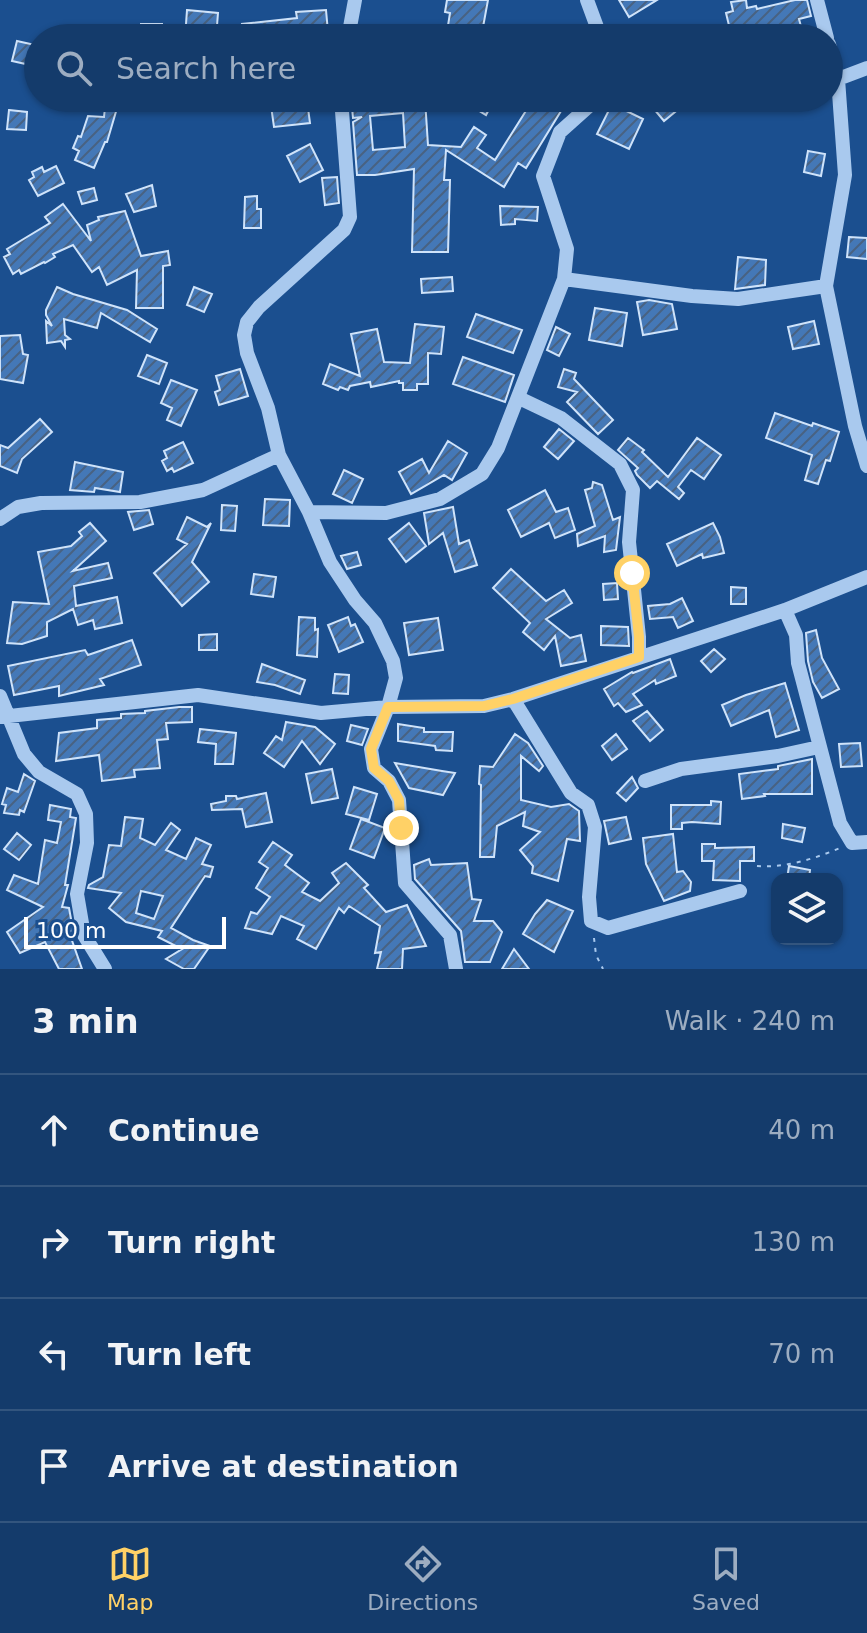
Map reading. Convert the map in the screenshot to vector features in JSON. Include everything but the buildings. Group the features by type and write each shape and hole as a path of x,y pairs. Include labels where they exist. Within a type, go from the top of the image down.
{"street":[{"path":"351,24 355,0"},
{"path":"587,0 596,24"},
{"path":"817,0 823,24"},
{"path":"843,77 867,68"},
{"path":"342,112 350,217 344,230 259,307 247,322 244,335 247,353 268,408 279,455 309,512 330,562 355,600 375,623 393,661 396,678 371,749 374,768 389,781 399,800 405,883 450,935 456,969"},
{"path":"309,512 386,513 440,499 482,474 498,448 564,279 567,249 543,176 560,132 582,112"},
{"path":"840,112 845,175 826,286 855,426 867,466"},
{"path":"564,279 738,299 826,286"},
{"path":"519,398 561,418 620,464 633,490 629,542 639,657"},
{"path":"0,519 18,507 41,503 140,502 203,490 279,455"},
{"path":"4,717 198,695 321,713 388,707 484,706 785,610 867,577"},
{"path":"785,610 796,635 798,663 840,823 859,842"},
{"path":"0,696 4,717 24,754 39,772 77,794 86,814 87,843 77,894 84,935 105,969"},
{"path":"513,699 571,793 588,805 595,827 589,897 591,921 608,928 740,891"},
{"path":"645,781 681,769 778,756 819,747"}],"path":[{"path":"757,866 814,859 859,842"},
{"path":"591,921 596,955 603,969"}],"route":[{"path":"401,828 399,800 389,781 374,768 371,749 388,707 484,706 639,657 632,573"}]}
